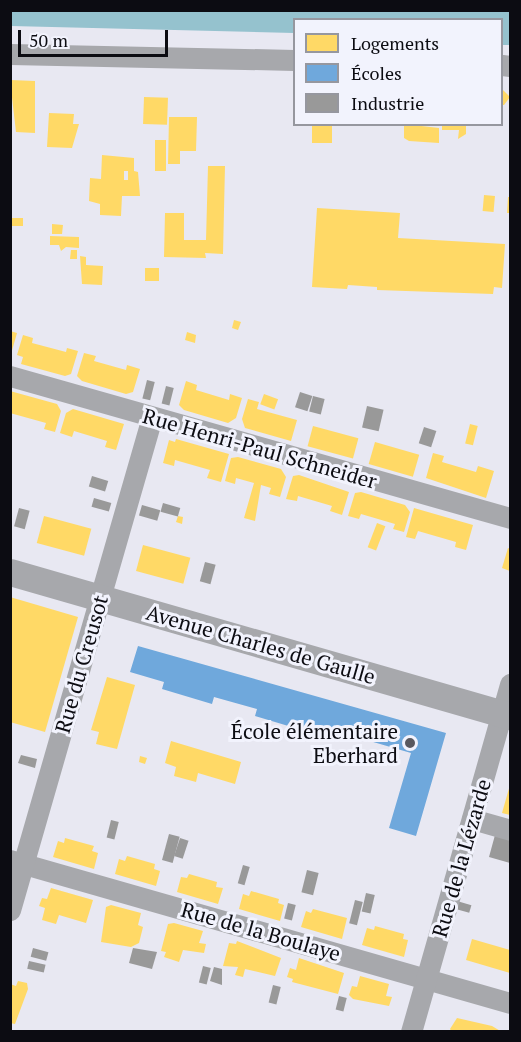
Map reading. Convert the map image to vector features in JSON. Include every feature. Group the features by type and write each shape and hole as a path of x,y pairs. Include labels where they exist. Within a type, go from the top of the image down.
{"street":[{"path":"10,54 293,60"},
{"name":"Rue Henri-Paul Schneider","path":"10,376 510,518"},
{"name":"Rue du Creusot","path":"10,910 17,862 100,597 152,417"},
{"name":"Avenue Charles de Gaulle","path":"10,572 506,715"},
{"name":"Rue de la Lézarde","path":"411,1032 472,819 506,715 510,684"},
{"path":"472,819 510,830"},
{"name":"Rue de la Boulaye","path":"17,862 510,1003"}],"water":[{"path":"11,10 510,11 510,45 503,45 503,18 293,18 293,33 11,26"}],"building: Logements":[{"path":"10,80 35,81 35,133 16,132"},
{"path":"503,90 510,97 503,105"},
{"path":"144,97 168,98 167,125 143,124"},
{"path":"49,113 74,114 73,124 79,124 72,148 47,147"},
{"path":"169,117 197,117 196,151 180,151 180,164 168,164"},
{"path":"312,126 332,126 332,143 312,143"},
{"path":"404,126 439,128 439,143 409,141 404,138"},
{"path":"442,126 466,126 466,134 458,139 459,130 442,130"},
{"path":"155,140 166,140 166,171 155,171"},
{"path":"102,155 134,158 134,171 138,172 140,196 122,196 121,216 100,215 100,204 89,201 90,178 101,179","holes":["124,171 128,171 128,180 124,180"]},
{"path":"208,166 225,166 223,254 205,253 206,258 164,257 165,213 184,213 184,240 206,240"},
{"path":"484,195 495,196 494,212 483,211"},
{"path":"508,197 510,197 510,213 507,213"},
{"path":"317,208 400,213 398,238 505,244 502,288 494,287 493,294 377,290 377,287 348,285 347,289 312,287"},
{"path":"10,218 23,218 23,226 10,226"},
{"path":"52,224 63,225 62,234 52,234"},
{"path":"50,236 79,237 79,248 66,247 61,251 59,245 50,245"},
{"path":"71,250 77,250 77,259 70,259"},
{"path":"80,256 86,257 86,265 103,266 102,285 82,284"},
{"path":"145,268 159,268 159,281 145,281"},
{"path":"234,320 241,322 238,330 232,328"},
{"path":"10,331 17,333 11,354 10,354"},
{"path":"187,332 196,335 195,343 185,340"},
{"path":"23,335 33,338 32,343 66,352 67,348 78,351 71,374 65,376 21,364 23,357 17,355"},
{"path":"84,353 96,356 94,361 126,370 127,365 140,369 133,392 126,394 82,381 77,376"},
{"path":"186,381 197,385 196,390 229,400 230,394 242,398 236,418 228,423 184,410 179,405"},
{"path":"10,391 57,404 61,411 55,432 44,429 46,423 10,413"},
{"path":"264,394 278,399 274,409 260,404"},
{"path":"248,399 259,402 257,409 297,420 291,441 245,428 242,419"},
{"path":"73,409 124,424 116,450 105,447 107,441 74,431 72,437 60,433 66,413"},
{"path":"470,424 478,426 473,445 465,443"},
{"path":"313,426 358,438 353,458 308,446"},
{"path":"176,439 229,454 221,482 207,478 210,470 175,460 174,466 163,463 169,440 175,442"},
{"path":"375,442 419,455 413,477 369,464"},
{"path":"433,453 444,456 442,462 476,472 478,466 494,471 486,498 426,478"},
{"path":"238,457 281,469 286,477 280,497 269,494 271,488 261,485 255,521 244,518 254,483 236,478 235,484 225,481 231,458"},
{"path":"299,475 349,492 342,515 330,511 332,506 298,496 297,501 286,499 293,476"},
{"path":"361,492 405,505 410,512 404,532 393,529 395,524 361,514 359,519 348,516 355,493"},
{"path":"414,508 473,525 466,550 455,547 456,542 418,531 415,539 406,537"},
{"path":"44,516 91,529 84,556 37,543"},
{"path":"178,516 183,517 182,524 176,522"},
{"path":"377,523 385,526 376,550 368,547"},
{"path":"143,545 190,558 183,584 136,571"},
{"path":"508,548 510,549 510,571 502,568"},
{"path":"10,597 78,617 45,732 10,722"},
{"path":"107,677 135,685 117,749 96,744 99,732 91,730"},
{"path":"171,741 241,762 235,784 198,773 196,782 174,776 176,767 165,763"},
{"path":"140,756 147,758 145,764 139,762"},
{"path":"510,785 510,815 502,813"},
{"path":"65,838 94,846 92,851 98,853 94,869 53,857 58,841 64,843"},
{"path":"127,856 155,864 154,869 160,871 156,886 115,874 119,859 125,861"},
{"path":"189,874 217,882 216,887 223,888 218,904 177,892 181,877 187,878"},
{"path":"51,888 93,900 86,923 59,915 56,924 42,920 45,908 39,906 42,898 47,899"},
{"path":"251,891 279,899 278,903 284,905 280,921 239,909 243,894 249,896"},
{"path":"111,905 141,913 138,925 143,927 139,943 131,947 101,942 106,907"},
{"path":"313,909 347,918 342,939 301,927 306,911 311,913"},
{"path":"174,923 203,931 199,943 206,944 204,953 183,950 179,962 164,957 166,952 161,951 168,924"},
{"path":"375,926 404,934 403,939 408,940 404,957 362,945 367,928 374,930"},
{"path":"472,939 510,950 510,973 466,960"},
{"path":"237,941 281,958 275,976 245,969 243,977 235,975 238,967 223,966 229,943 236,944"},
{"path":"299,958 344,973 338,994 292,982 293,979 287,977 290,968 296,970"},
{"path":"360,976 389,984 386,996 392,997 389,1006 353,999 349,995 352,986 357,987"},
{"path":"18,981 27,983 28,989 15,1024 10,1023 10,984 16,986"},
{"path":"457,1018 492,1026 502,1032 452,1032 450,1029"}],"building: Écoles":[{"name":"École élémentaire Eberhard","path":"138,646 446,733 416,836 389,828 411,753 308,723 305,731 255,716 257,709 214,697 212,704 162,689 164,682 130,672"}],"building: Industrie":[{"path":"147,380 155,382 150,400 142,398"},
{"path":"166,386 174,388 169,405 162,403"},
{"path":"300,392 312,396 307,411 295,407"},
{"path":"313,396 325,399 321,414 309,412"},
{"path":"367,406 384,410 379,431 362,427"},
{"path":"424,427 436,431 431,447 419,443"},
{"path":"92,476 108,481 105,491 89,487"},
{"path":"94,498 111,503 109,512 92,507"},
{"path":"163,503 180,508 178,517 161,512"},
{"path":"142,505 160,510 157,521 139,516"},
{"path":"19,508 30,511 25,529 14,526"},
{"path":"205,562 216,565 210,584 200,581"},
{"path":"21,755 37,759 35,768 18,763"},
{"path":"111,820 119,822 114,839 107,837"},
{"path":"169,834 180,837 173,863 162,860"},
{"path":"495,835 510,839 510,863 489,857"},
{"path":"180,838 189,841 183,859 174,856"},
{"path":"243,865 250,867 244,885 238,883"},
{"path":"307,870 319,873 313,895 301,892"},
{"path":"366,893 375,895 370,914 362,912"},
{"path":"355,900 363,902 357,925 349,923"},
{"path":"457,901 471,905 469,913 455,909"},
{"path":"288,903 296,905 292,920 284,919"},
{"path":"33,948 48,952 46,961 31,957"},
{"path":"133,948 157,952 152,969 129,963"},
{"path":"29,961 46,965 44,973 27,969"},
{"path":"203,966 211,968 207,984 199,982"},
{"path":"214,967 222,969 222,985 210,981"},
{"path":"273,985 281,987 276,1004 269,1002"},
{"path":"339,996 347,998 343,1012 336,1010"}],"place":[{"name":"École élémentaire Eberhard","path":"410,743"}]}
